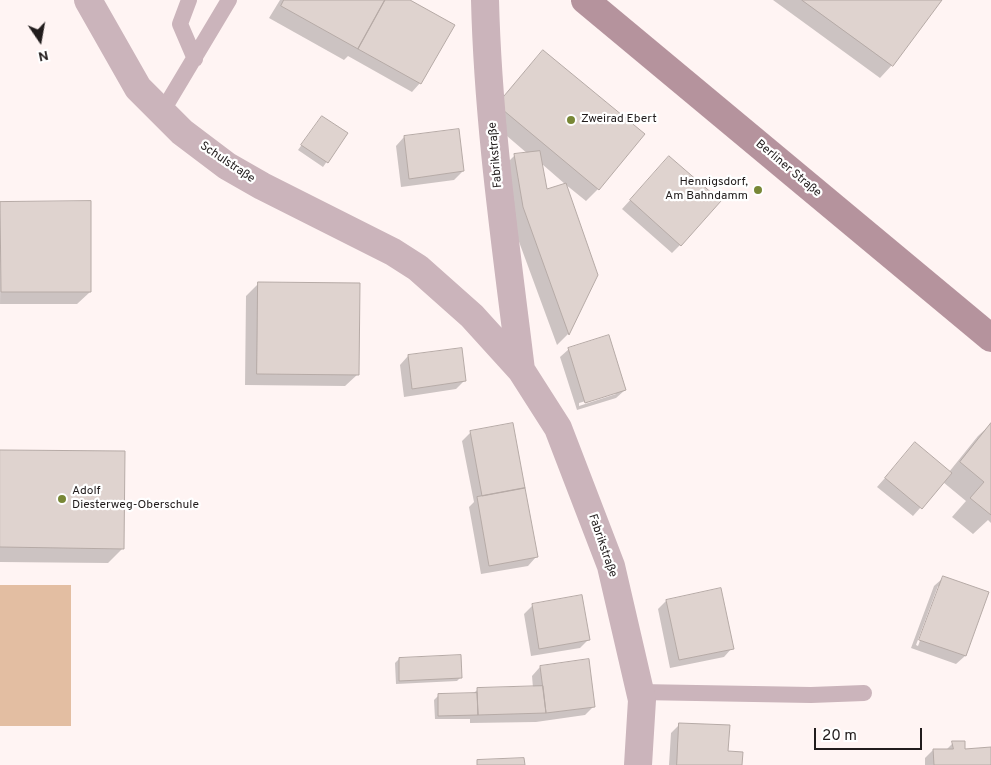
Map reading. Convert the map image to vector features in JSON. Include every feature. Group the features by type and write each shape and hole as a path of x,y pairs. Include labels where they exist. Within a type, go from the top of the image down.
{"main road":[{"name":"Berliner Straße","path":"585,0 991,338"}],"street":[{"name":"Schulstraße","path":"88,0 138,88 182,132 228,166 262,186 393,252 418,268"},
{"name":"Fabrikstraße","path":"486,0 487,61 496,170 522,370"},
{"name":"Fabrikstraße","path":"418,268 472,316 522,370 558,428 611,566 642,700 638,765"}],"lane":[{"path":"189,0 180,24 195,59"},
{"path":"162,112 229,0"},
{"path":"640,692 810,695 864,693"}],"shaded area":[{"path":"0,585 71,585 71,726 0,726"}],"building":[{"path":"284,0 385,0 358,49 281,6"},
{"path":"385,0 410,0 455,25 421,84 358,49"},
{"path":"802,0 942,0 893,66"},
{"name":"Zweirad Ebert","path":"543,50 645,134 599,190 497,105"},
{"path":"322,116 348,133 328,163 301,145"},
{"path":"459,129 464,171 409,179 404,136"},
{"path":"540,151 547,189 566,183 598,275 569,335 523,207 514,154"},
{"path":"669,156 721,201 681,246 630,200"},
{"path":"91,201 91,292 1,292 0,202"},
{"path":"258,282 360,283 359,375 257,374"},
{"path":"609,335 626,390 585,403 568,348"},
{"path":"462,348 466,381 412,389 408,355"},
{"path":"513,423 525,488 482,496 470,431"},
{"path":"991,423 991,515 970,498 984,482 960,462"},
{"path":"915,442 952,473 922,509 885,478"},
{"name":"Adolf Diesterweg-Oberschule","path":"0,450 125,451 124,549 0,547"},
{"path":"525,488 538,557 489,566 477,497"},
{"path":"943,576 989,592 966,656 919,640"},
{"path":"721,588 734,649 679,660 666,600"},
{"path":"582,595 590,640 539,649 532,604"},
{"path":"461,655 462,678 399,681 399,658"},
{"path":"589,659 595,707 546,713 540,666"},
{"path":"543,686 546,713 478,715 477,688"},
{"path":"477,693 478,715 438,716 438,694"},
{"path":"679,723 730,725 728,751 743,752 742,765 677,765"},
{"path":"952,741 965,741 965,749 991,747 991,765 934,765 933,749 953,749"},
{"path":"524,758 525,765 477,765 477,760"}],"place":[{"name":"Zweirad Ebert","path":"571,120"},
{"name":"Hennigsdorf, Am Bahndamm","path":"758,190"},
{"name":"Adolf Diesterweg-Oberschule","path":"62,499"}]}
